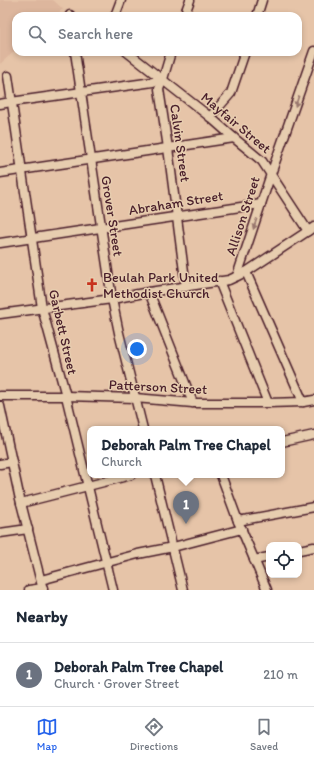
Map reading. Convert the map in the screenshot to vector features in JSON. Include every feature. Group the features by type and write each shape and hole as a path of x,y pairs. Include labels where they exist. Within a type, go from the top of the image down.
{"street":[{"path":"116,12 121,0"},
{"path":"186,12 190,0"},
{"path":"258,12 262,0"},
{"name":"Allison Street","path":"237,276 271,174 311,65 314,51"},
{"name":"Grover Street","path":"76,56 112,299 142,426"},
{"name":"Mayfair Street","path":"132,56 210,117 262,161 311,229"},
{"name":"Calvin Street","path":"170,56 159,89 186,286"},
{"path":"210,117 231,93 244,56"},
{"name":"Garbett Street","path":"8,76 42,308 66,396 113,590"},
{"path":"0,104 152,82 163,79"},
{"path":"0,173 234,138"},
{"name":"Abraham Street","path":"0,243 261,204"},
{"path":"0,314 112,299 229,280 246,272 311,229"},
{"path":"246,272 303,402"},
{"path":"219,281 268,403"},
{"path":"149,292 193,403"},
{"name":"Patterson Street","path":"0,396 135,398 193,403 268,403 303,402 314,400"},
{"path":"0,406 21,503 43,589 29,590"},
{"path":"285,441 314,435"},
{"path":"0,464 12,462"},
{"path":"21,503 120,478"},
{"path":"156,478 183,590"},
{"path":"222,478 267,590"},
{"path":"41,580 138,554 173,547 240,525 314,507"},
{"path":"0,533 28,529"},
{"path":"302,549 314,547"},
{"path":"254,560 266,557"}],"shaded area":[{"path":"0,0 53,0 63,9 60,12 12,12 12,54 0,64"}],"place":[{"name":"Beulah Park United Methodist Church","path":"92,285"},
{"name":"Deborah Palm Tree Chapel","path":"186,524"}]}
